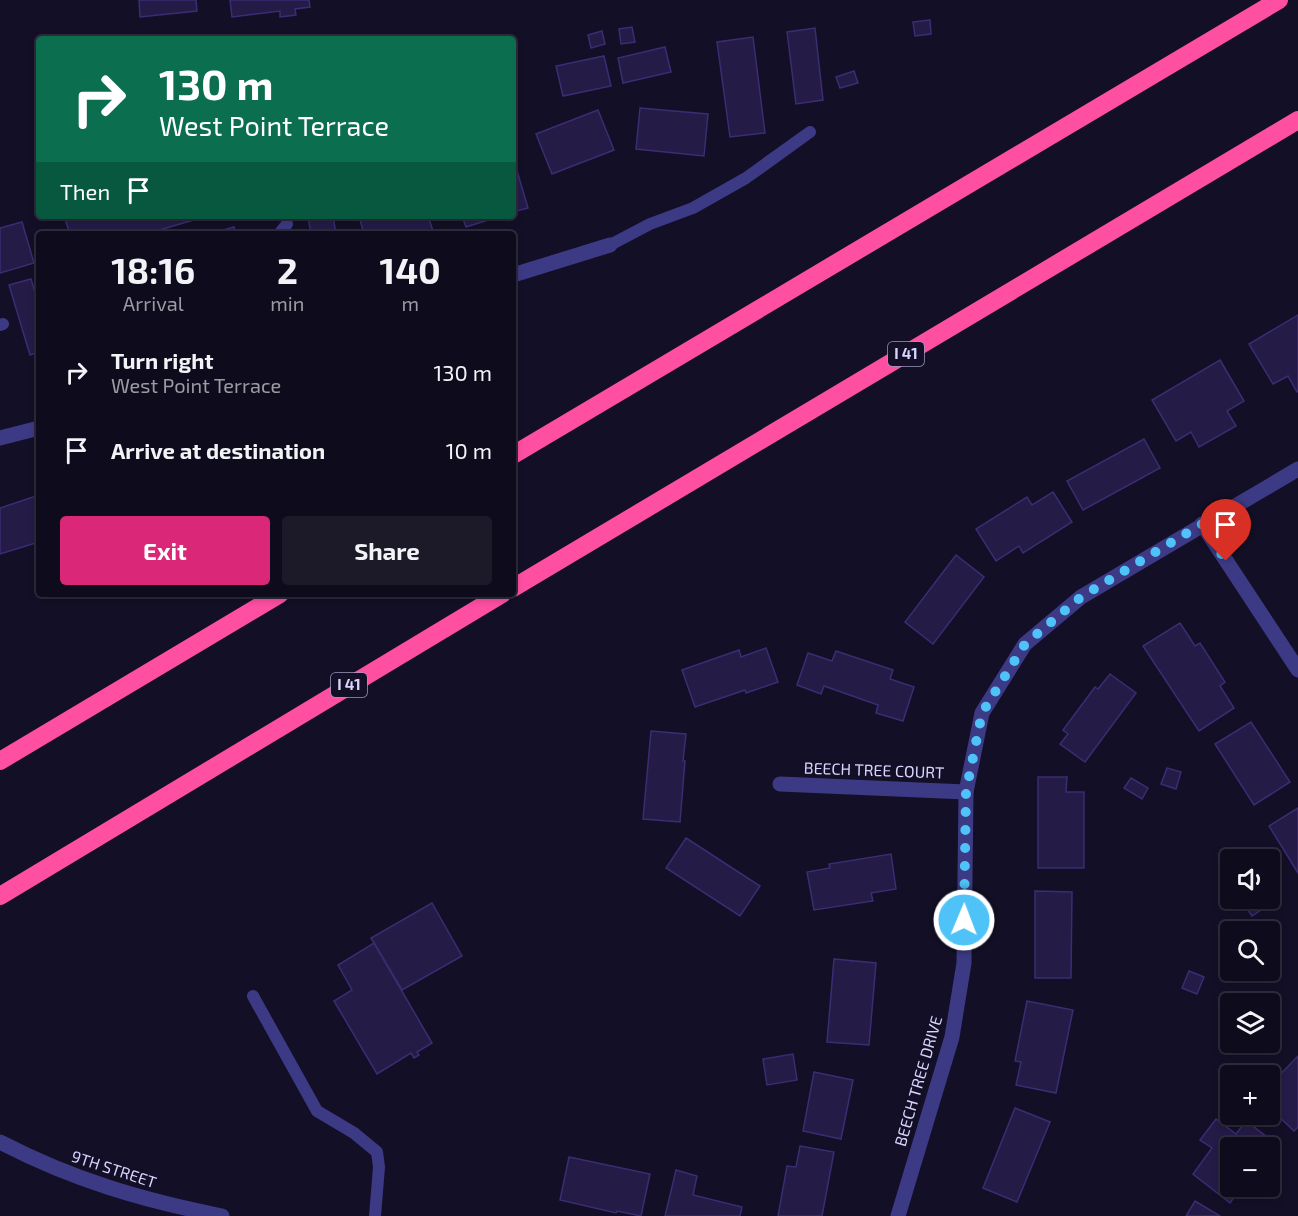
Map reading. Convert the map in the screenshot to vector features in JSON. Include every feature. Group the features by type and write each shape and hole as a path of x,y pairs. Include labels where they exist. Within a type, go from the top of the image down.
{"highway":[{"path":"516,453 1278,0"},
{"name":"I 41","path":"516,586 1298,120"},
{"path":"0,761 275,597"},
{"name":"I 41","path":"0,896 497,597"}],"street":[{"path":"516,274 610,245"},
{"path":"0,438 36,429"},
{"name":"BEECH TREE DRIVE","path":"898,1216 952,1037 964,963 966,792 982,713 1025,644 1081,597 1298,469"},
{"path":"1202,524 1298,670"},
{"name":"BEECH TREE COURT","path":"780,784 966,792"},
{"name":"9TH STREET","path":"0,1142 33,1159 100,1186 168,1205 222,1216"}],"lane":[{"path":"610,245 650,224 693,208 746,178 810,132"},
{"path":"253,996 317,1111 354,1133 377,1152 379,1167 375,1216"}],"building":[{"path":"139,0 196,0 197,11 140,17"},
{"path":"230,0 309,0 310,7 295,9 296,15 280,17 280,11 232,17"},
{"path":"930,20 931,34 915,36 913,22"},
{"path":"632,27 635,42 621,44 619,29"},
{"path":"815,28 823,100 796,104 787,32"},
{"path":"602,31 605,44 591,48 588,35"},
{"path":"753,37 765,133 730,137 717,42"},
{"path":"665,47 671,72 623,83 618,58"},
{"path":"604,56 611,86 563,96 556,66"},
{"path":"854,71 858,83 840,88 836,77"},
{"path":"640,108 708,114 704,156 636,149"},
{"path":"598,110 614,150 552,174 536,134"},
{"path":"516,167 528,208 516,211"},
{"path":"65,219 197,219 156,231 69,231"},
{"path":"308,219 334,219 336,231 310,231"},
{"path":"360,219 429,219 433,231 363,231"},
{"path":"463,219 491,219 466,227"},
{"path":"22,222 34,263 0,273 0,228"},
{"path":"234,227 235,231 220,231"},
{"path":"31,279 36,296 36,353 30,355 9,285"},
{"path":"1298,315 1297,392 1288,376 1273,384 1249,344"},
{"path":"1220,360 1244,401 1227,411 1236,426 1199,447 1191,432 1176,441 1152,400"},
{"path":"1144,439 1160,468 1083,510 1067,481"},
{"path":"1053,492 1072,522 1023,553 1019,546 996,561 976,529 1027,497 1032,505"},
{"path":"36,496 36,543 0,554 0,508"},
{"path":"956,555 984,577 933,644 905,622"},
{"path":"1180,623 1195,646 1200,643 1225,682 1220,686 1234,708 1199,731 1143,646"},
{"path":"766,648 778,682 746,693 745,690 695,707 682,670 739,650 741,657"},
{"path":"836,651 893,670 890,679 914,687 903,721 876,713 878,705 824,686 821,694 797,685 808,653 832,661"},
{"path":"1110,674 1136,693 1085,762 1060,744 1068,734 1063,730 1095,687 1098,689"},
{"path":"1251,722 1290,782 1254,805 1215,744"},
{"path":"651,731 686,734 680,822 643,819"},
{"path":"1167,768 1181,772 1176,789 1161,784"},
{"path":"1038,777 1067,777 1066,792 1084,792 1084,868 1038,868"},
{"path":"1131,778 1148,788 1142,799 1124,788"},
{"path":"1298,808 1298,873 1269,826"},
{"path":"686,838 760,886 740,916 666,868"},
{"path":"891,854 896,889 871,893 873,901 814,910 807,872 830,868 829,864"},
{"path":"1035,891 1072,892 1071,978 1035,978"},
{"path":"432,903 462,956 402,990 371,938"},
{"path":"1247,909 1260,909 1261,910 1252,916"},
{"path":"374,943 432,1043 417,1052 419,1055 414,1058 411,1053 377,1074 334,1001 352,990 338,965"},
{"path":"834,959 876,963 869,1045 827,1042"},
{"path":"1189,971 1204,977 1197,994 1182,988"},
{"path":"1027,1001 1073,1010 1056,1093 1016,1085 1021,1062 1015,1061"},
{"path":"793,1054 797,1080 767,1085 763,1059"},
{"path":"1298,1056 1298,1127 1294,1131 1280,1118 1280,1075"},
{"path":"814,1072 853,1080 841,1139 803,1131"},
{"path":"1015,1108 1050,1122 1017,1202 983,1188"},
{"path":"1216,1119 1220,1125 1224,1125 1236,1134 1243,1125 1251,1125 1267,1137 1220,1137 1220,1195 1193,1174 1212,1148 1200,1140"},
{"path":"800,1146 834,1152 822,1216 778,1216 787,1166 796,1167"},
{"path":"569,1157 650,1174 641,1216 617,1211 616,1213 560,1200"},
{"path":"676,1170 697,1176 693,1195 742,1207 740,1216 665,1216"},
{"path":"1222,1197 1234,1197 1230,1203"},
{"path":"1195,1201 1220,1216 1186,1216"}],"route":[{"path":"964,920 966,792 982,713 1025,644 1081,597 1202,524 1226,561"}]}
